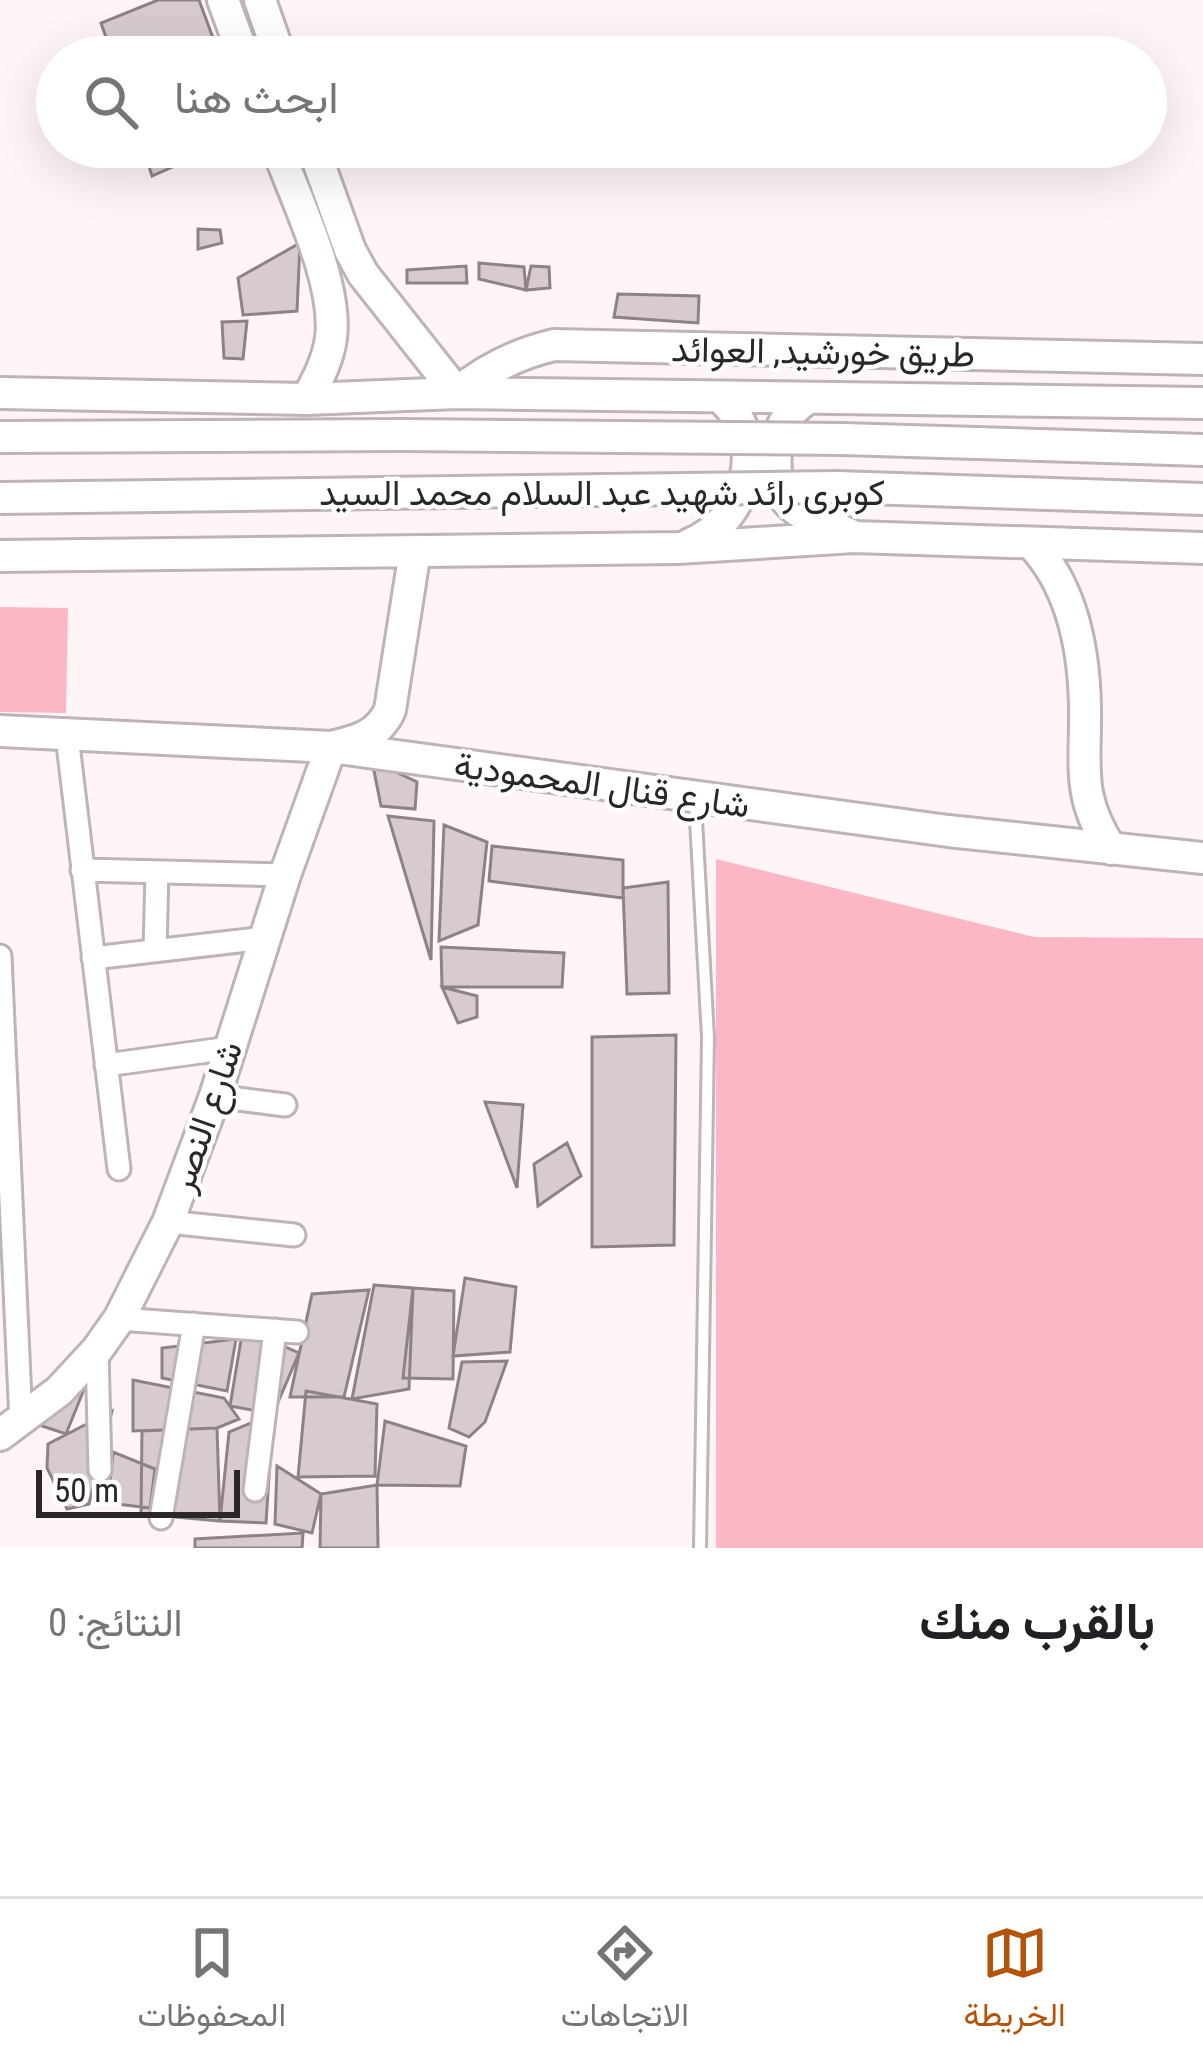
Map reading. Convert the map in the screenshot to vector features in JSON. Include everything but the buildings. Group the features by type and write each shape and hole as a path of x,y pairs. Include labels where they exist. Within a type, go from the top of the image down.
{"main road":[{"path":"223,0 236,36"},
{"path":"260,0 273,36"},
{"path":"285,168 331,303 331,337 323,370 307,399"},
{"path":"321,168 363,274 457,394"},
{"name":"طريق خورشيد, العوائد","path":"457,394 493,367 554,346 1203,359"},
{"path":"5,399 457,394 1203,404"},
{"path":"678,548 712,532 726,519 746,477 745,433 739,416 720,397"},
{"path":"809,398 782,429 779,490 795,509 854,537"},
{"name":"كوبرى رائد شهيد عبد السلام محمد السيد","path":"0,437 842,439 1203,450"},
{"name":"كوبرى رائد شهيد عبد السلام محمد السيد","path":"0,498 837,487 1203,499"},
{"path":"0,556 678,548 854,537 1203,548"},
{"path":"1031,543 1056,574 1068,604 1085,705 1085,790 1090,812 1111,849"},
{"path":"331,747 366,737 390,710 415,551"},
{"name":"شارع قنال المحمودية","path":"0,731 331,747 948,831 1203,858"},
{"name":"شارع النصر","path":"10,1428 58,1391 97,1350 168,1222 331,747"}],"street":[{"path":"67,736 119,1168"},
{"path":"82,870 284,875"},
{"path":"155,950 157,872"},
{"path":"93,958 265,938"},
{"path":"0,956 10,1428"},
{"path":"106,1065 230,1048"},
{"path":"215,1096 285,1105"},
{"path":"168,1222 294,1235"},
{"path":"118,1319 286,1331 255,1490"},
{"path":"161,1518 194,1324"},
{"path":"97,1350 100,1470"}],"lane":[{"path":"695,797 708,1037 700,1548"}],"shaded area":[{"path":"0,607 68,608 66,713 0,712"},
{"path":"716,859 1034,937 1203,938 1203,1548 716,1548"}]}
